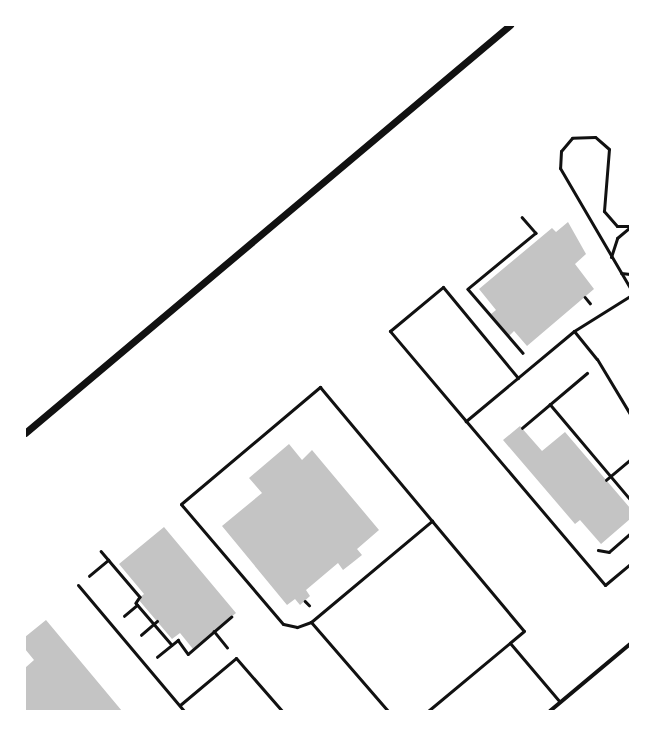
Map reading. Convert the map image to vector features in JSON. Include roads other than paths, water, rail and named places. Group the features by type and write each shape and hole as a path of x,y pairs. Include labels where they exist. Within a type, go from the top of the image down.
{"street":[{"path":"25,433 510,25"},
{"path":"550,711 630,644"}],"lane":[{"path":"630,226 617,226 604,211 609,150 595,137 572,138 561,151 560,168 630,288"},
{"path":"611,257 617,238 630,226"},
{"path":"621,273 630,274"},
{"path":"518,378 443,287 390,331 605,585 630,564"},
{"path":"466,421 574,331 630,296"},
{"path":"574,331 597,359 630,414"},
{"path":"428,711 524,632 432,521 320,387 181,504 283,624 297,627 311,622 432,521"},
{"path":"78,585 184,711"},
{"path":"311,622 388,711"},
{"path":"510,643 560,702"},
{"path":"180,705 236,658 282,711"}]}
